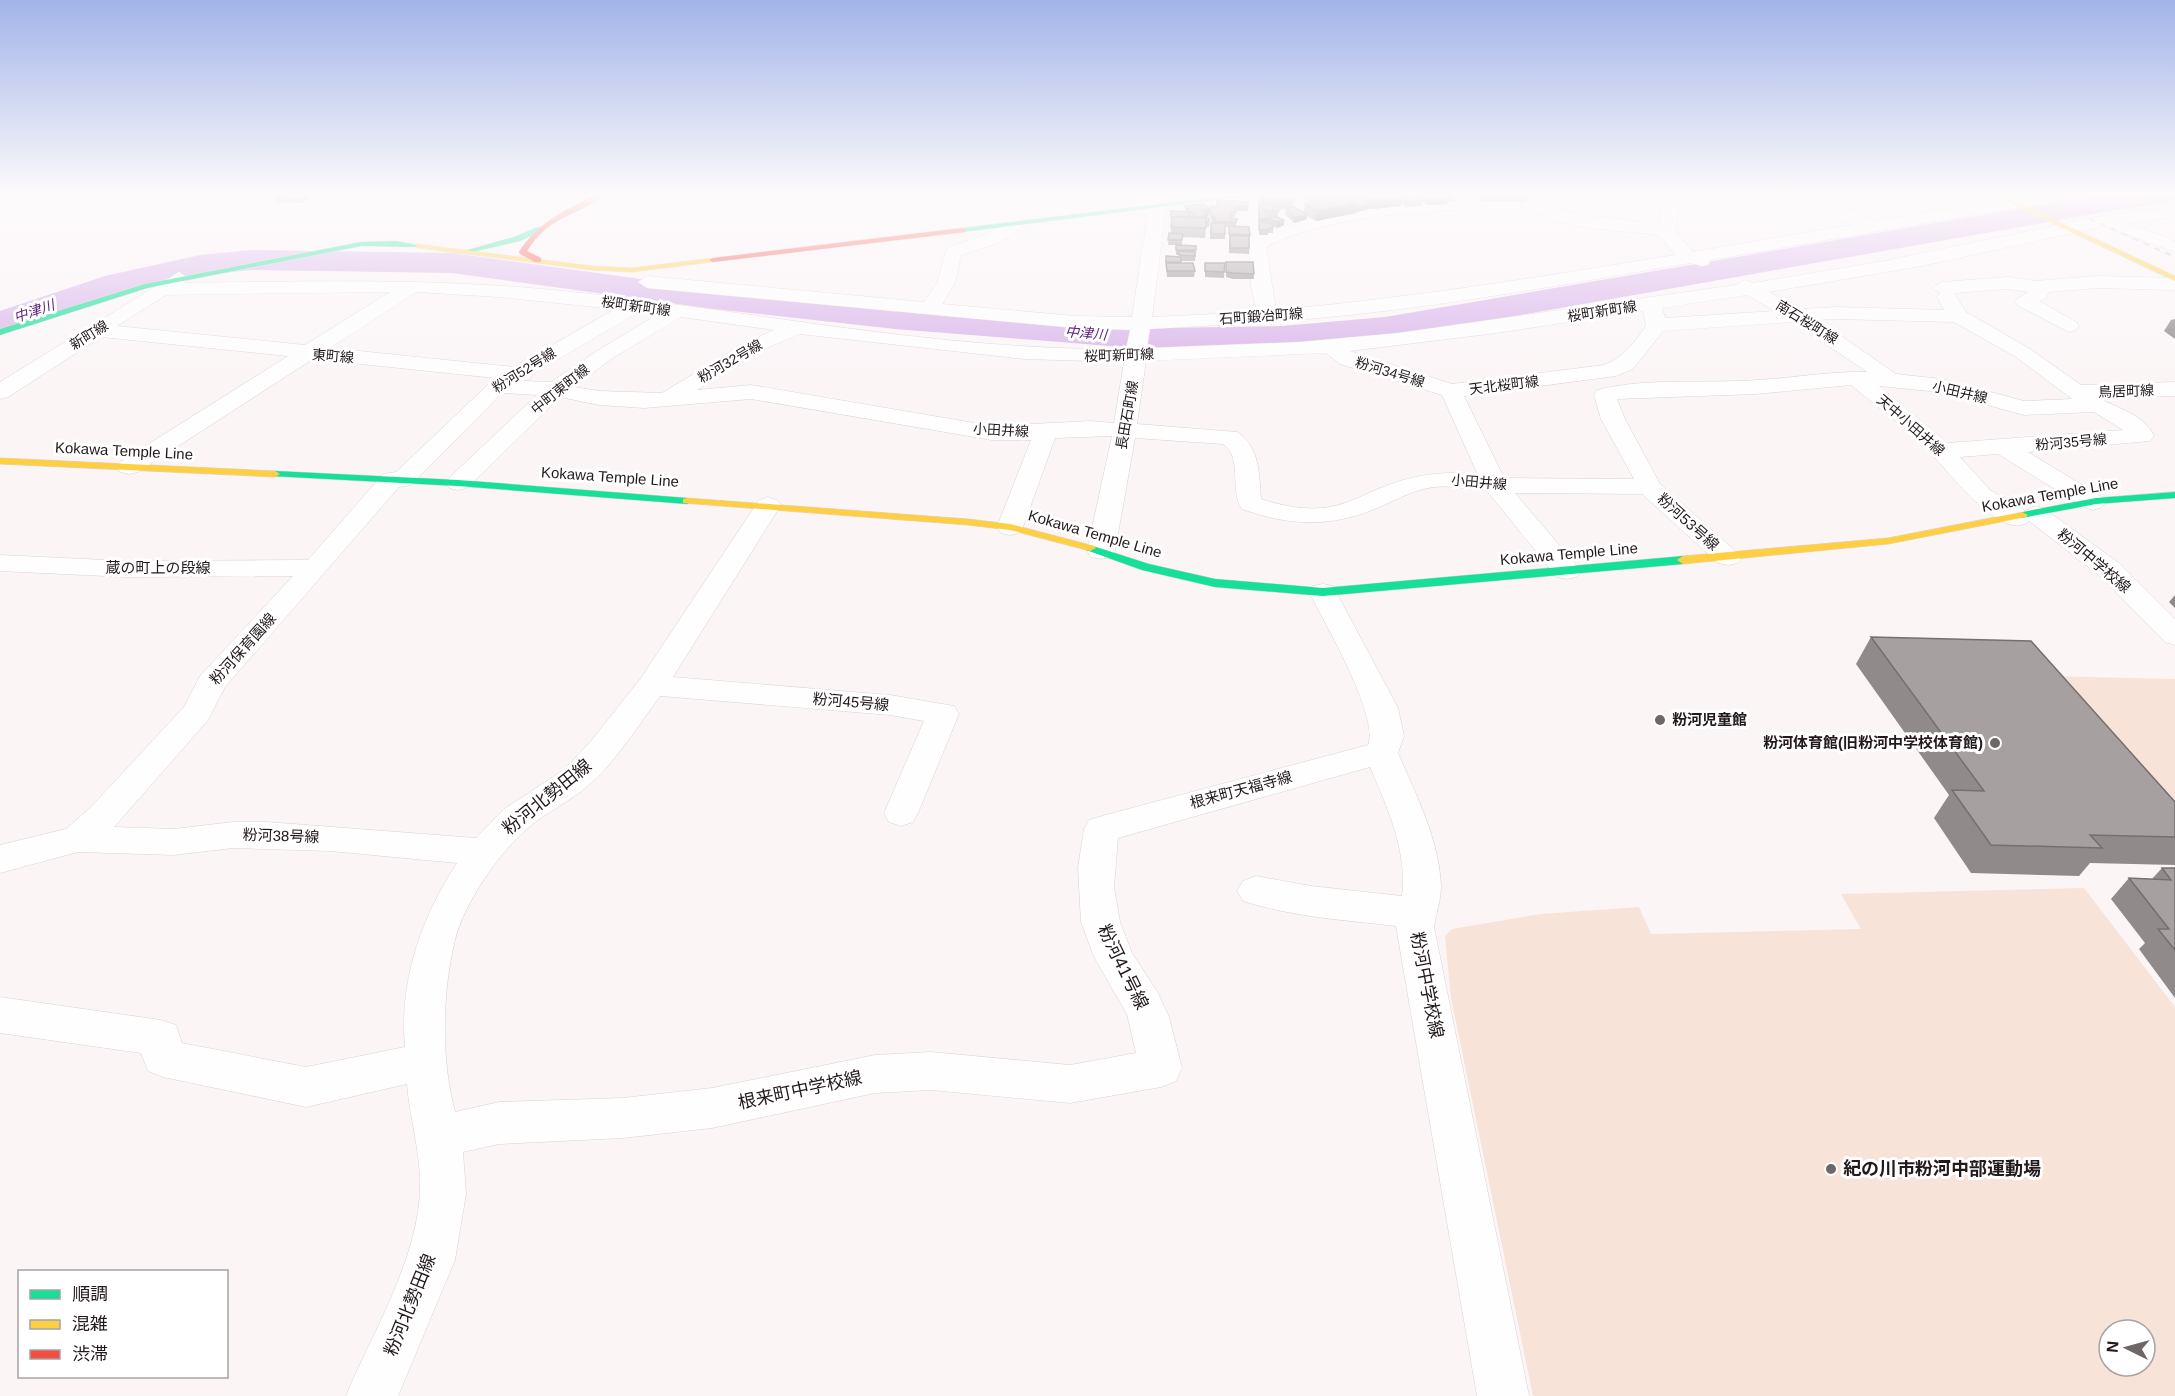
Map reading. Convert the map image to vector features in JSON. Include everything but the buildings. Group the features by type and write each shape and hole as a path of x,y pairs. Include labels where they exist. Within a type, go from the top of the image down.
{"main road":[{"path":"0,332 96,300 284,259"},
{"path":"530,259 653,275 767,259"},
{"path":"2133,259 2175,279"},
{"name":"Kokawa Temple Line","path":"0,461 458,483 768,505 1010,527 1101,551 1146,567 1215,583 1323,592 1887,541 2092,502 2175,495"}],"street":[{"path":"928,309 946,283 951,259"},
{"name":"長田石町線","path":"1101,551 1125,429 1150,259"},
{"path":"1259,259 1261,286 1268,317"},
{"name":"石町鍛冶町線","path":"653,275 928,309 1075,322 1138,338 1268,317 1352,309 1529,285 1680,259"},
{"name":"南石桜町線","path":"1697,259 1800,315 1862,357 1890,380"},
{"name":"桜町新町線","path":"171,284 496,290 625,302 676,312 795,329 1028,353 1080,356 1138,338 1332,346 1653,314 1746,286 1927,259"},
{"path":"1928,259 1958,316"},
{"path":"625,302 653,275"},
{"path":"1942,288 2008,283 2040,287 2097,282 2175,284"},
{"name":"新町線","path":"0,392 171,284"},
{"path":"129,467 411,287"},
{"path":"2040,287 2039,294 2024,301 2070,326"},
{"name":"粉河52号線","path":"397,480 495,386 625,302"},
{"name":"中町東町線","path":"458,483 559,386 604,355 676,312"},
{"path":"1653,314 1958,316 2023,353 2086,399"},
{"name":"天北桜町線","path":"1566,571 1495,484 1451,392 1608,371 1625,364 1640,350 1653,314"},
{"name":"粉河32号線","path":"667,399 750,348 795,329"},
{"name":"東町線","path":"97,330 514,374 559,386"},
{"name":"粉河34号線","path":"1332,346 1348,359 1451,392"},
{"path":"1587,375 1605,395 1607,408 1643,466 1649,487"},
{"name":"小田井線","path":"1605,395 1625,390 1756,387 1857,379 1942,386 2024,408 2086,399"},
{"name":"天中小田井線","path":"1857,379 1942,451 1980,495 2027,516"},
{"path":"495,386 559,386"},
{"name":"小田井線","path":"559,386 610,399 667,399 751,392 992,433 1070,428 1125,429 1229,437 1236,440 1243,453 1248,500 1251,504 1300,514 1336,514 1396,490 1436,480 1452,479 1495,484 1649,487"},
{"name":"鳥居町線","path":"2086,399 2175,389"},
{"name":"粉河35号線","path":"1942,451 2142,436 2140,431 2106,408 2086,399"},
{"path":"1010,527 1046,431"},
{"path":"2005,448 2092,502"},
{"name":"粉河保育園線","path":"0,859 78,839 102,817 197,712 211,683 397,480"},
{"name":"粉河53号線","path":"1649,487 1728,557"},
{"name":"粉河北勢田線","path":"372,1396 431,1260 443,1194 439,1137 431,1105 423,1019 436,939 458,892 484,852 516,818 577,777 603,749 652,685 768,505"},
{"name":"粉河中学校線","path":"2027,516 2110,570 2175,636"},
{"name":"蔵の町上の段線","path":"0,563 126,569 316,568"},
{"path":"1323,592 1382,708 1388,736 1381,753"},
{"name":"粉河45号線","path":"652,685 890,705 943,714 901,813"},
{"name":"粉河中学校線","path":"1381,753 1410,824 1419,857 1422,888 1415,927 1503,1396"},
{"name":"根来町天福寺線","path":"1102,829 1381,753"},
{"name":"粉河41号線","path":"1102,829 1097,853 1094,894 1102,931 1123,974 1146,1010 1161,1068"},
{"name":"粉河38号線","path":"78,839 174,842 233,835 267,835 484,852"},
{"path":"1256,891 1311,902 1418,913"},
{"path":"0,1016 161,1038 163,1058 306,1087 427,1061"},
{"name":"根来町中学校線","path":"439,1137 499,1123 623,1118 712,1108 875,1074 931,1071 1070,1084 1161,1068"}],"shaded area":[{"path":"2046,676 2175,679 2175,825"},
{"name":"紀の川市粉河中部運動場","path":"2084,888 2175,1007 2175,1396 1533,1396 1451,998 1445,936 1452,929 1541,914 1639,907 1651,934 1861,929 1841,894"}],"waterway":[{"name":"中津川","path":"0,323 105,286 200,265 252,260 452,263 714,299 895,318 1160,339 1282,337 1385,328 1781,259"}],"traffic: fast":[{"path":"0,332 145,286 283,259"},
{"path":"275,474 458,483 687,501"},
{"path":"2022,515 2096,501 2175,495"},
{"path":"1090,548 1146,567 1215,583 1323,592 1683,560"}],"traffic: slow":[{"path":"522,259 592,268 631,270 713,260"},
{"path":"2133,259 2175,279"},
{"path":"0,461 275,474"},
{"path":"687,501 968,522 1010,527 1090,548"},
{"path":"1683,560 1888,541 2022,515"}],"traffic: jam":[{"path":"713,260 720,259"}],"place":[{"name":"粉河児童館","path":"1660,720"},
{"name":"粉河体育館(旧粉河中学校体育館)","path":"1995,743"},
{"name":"紀の川市粉河中部運動場","path":"1831,1169"}]}
